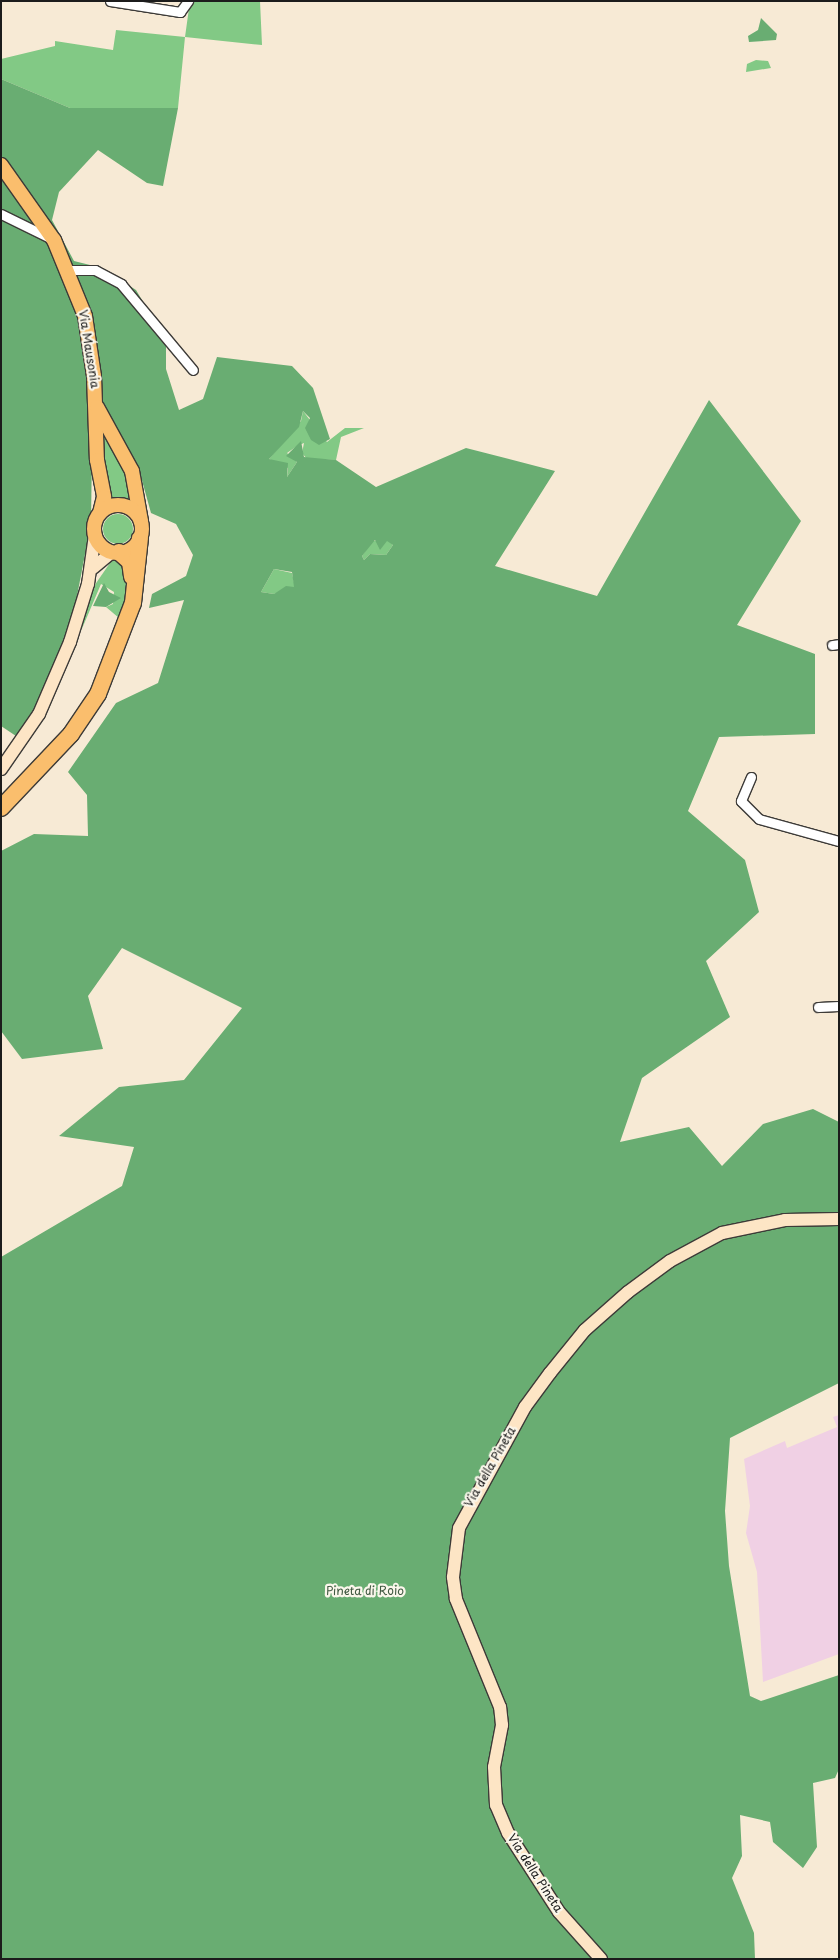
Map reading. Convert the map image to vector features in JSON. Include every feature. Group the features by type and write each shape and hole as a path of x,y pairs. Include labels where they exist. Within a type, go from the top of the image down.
{"highway":[{"path":"1,808 84,717 126,626 136,588 141,533"},
{"path":"116,552 130,562 132,572 126,626"}],"main road":[{"name":"Via Mausonia","path":"1,165 54,240 68,270 85,316 97,407 97,460 104,497 100,513"},
{"name":"Via Mausonia","path":"97,407 132,471 141,533"},
{"path":"1,770 47,697 90,575 98,561 116,552 141,533 137,514 125,506 111,506 100,513 90,575"},
{"path":"95,535 116,552"},
{"name":"Via della Pineta","path":"602,1959 559,1912 508,1833 496,1805 494,1767 502,1725 500,1706 456,1599 453,1577 459,1528 535,1393 574,1341 628,1292 670,1261 722,1233 785,1220 839,1219"}],"street":[{"path":"110,1 180,12 188,1"},
{"path":"1,214 54,240"},
{"path":"68,270 95,270 121,284 193,370"},
{"path":"751,777 742,801 759,819 839,841"},
{"path":"818,1007 839,1006"}],"shaded area":[{"path":"839,1415 839,1654 763,1682 757,1572 746,1533 750,1506 744,1459 785,1441 787,1448 837,1427 833,1417"}],"green space":[{"path":"190,1 260,1 262,45 185,37"},
{"path":"761,18 777,34 776,40 749,42 748,36 758,30"},
{"path":"116,30 185,37 178,108 70,108 1,79 1,59 55,46 55,41 113,50"},
{"path":"756,60 768,61 771,68 746,72 747,64"},
{"name":"Pineta di Roio","path":"1,79 70,108 178,108 163,186 147,183 98,150 59,192 52,220 74,261 102,268 136,290 166,340 166,369 179,410 203,399 217,357 292,366 313,388 330,439 319,445 311,440 305,428 310,418 303,411 299,427 269,459 288,463 287,477 297,462 286,456 301,441 304,457 336,460 376,487 466,448 555,471 495,566 597,596 709,400 801,521 737,625 815,654 815,734 719,737 688,811 745,860 759,912 706,961 730,1017 642,1078 620,1142 689,1127 722,1166 763,1124 813,1109 839,1122 839,1383 730,1438 725,1511 729,1566 750,1696 761,1701 839,1675 839,1769 835,1778 813,1783 817,1847 803,1868 773,1842 770,1822 740,1815 742,1856 732,1878 754,1933 755,1959 1,1959 1,1257 122,1186 134,1147 59,1136 119,1087 184,1080 242,1008 122,948 88,996 103,1049 22,1059 1,1031 1,851 34,834 88,836 87,795 68,772 116,703 158,683 184,600 149,608 152,594 186,576 193,555 176,524 151,513 138,466 102,405 83,292 73,268 47,219 1,157","holes":["375,540 380,550 387,541 393,545 386,555 370,554 364,560 362,556","274,569 292,572 294,587 286,586 274,594 261,592"]},
{"path":"1,173 39,224 73,295 87,355 92,448 91,523 73,617 42,697 19,738 1,726"},
{"path":"303,411 327,442 345,428 364,428 341,437 336,460 307,459 302,453 304,443 297,446 287,453 297,462 287,477 288,468 269,459 301,421"},
{"path":"99,416 127,474 133,507 110,504"},
{"path":"118,514 124,515 132,523 132,535 124,543 118,544 112,543 104,535 103,529 104,523 112,515"},
{"path":"389,540 393,545 386,555 370,554 364,560 362,556 372,541"},
{"path":"112,560 121,561 129,590 119,618 106,607 113,604 114,592 101,584 81,631 92,589"},
{"path":"274,569 292,573 295,587 274,594 261,592"},
{"path":"104,583 109,592 121,598 106,607 93,606"}]}
